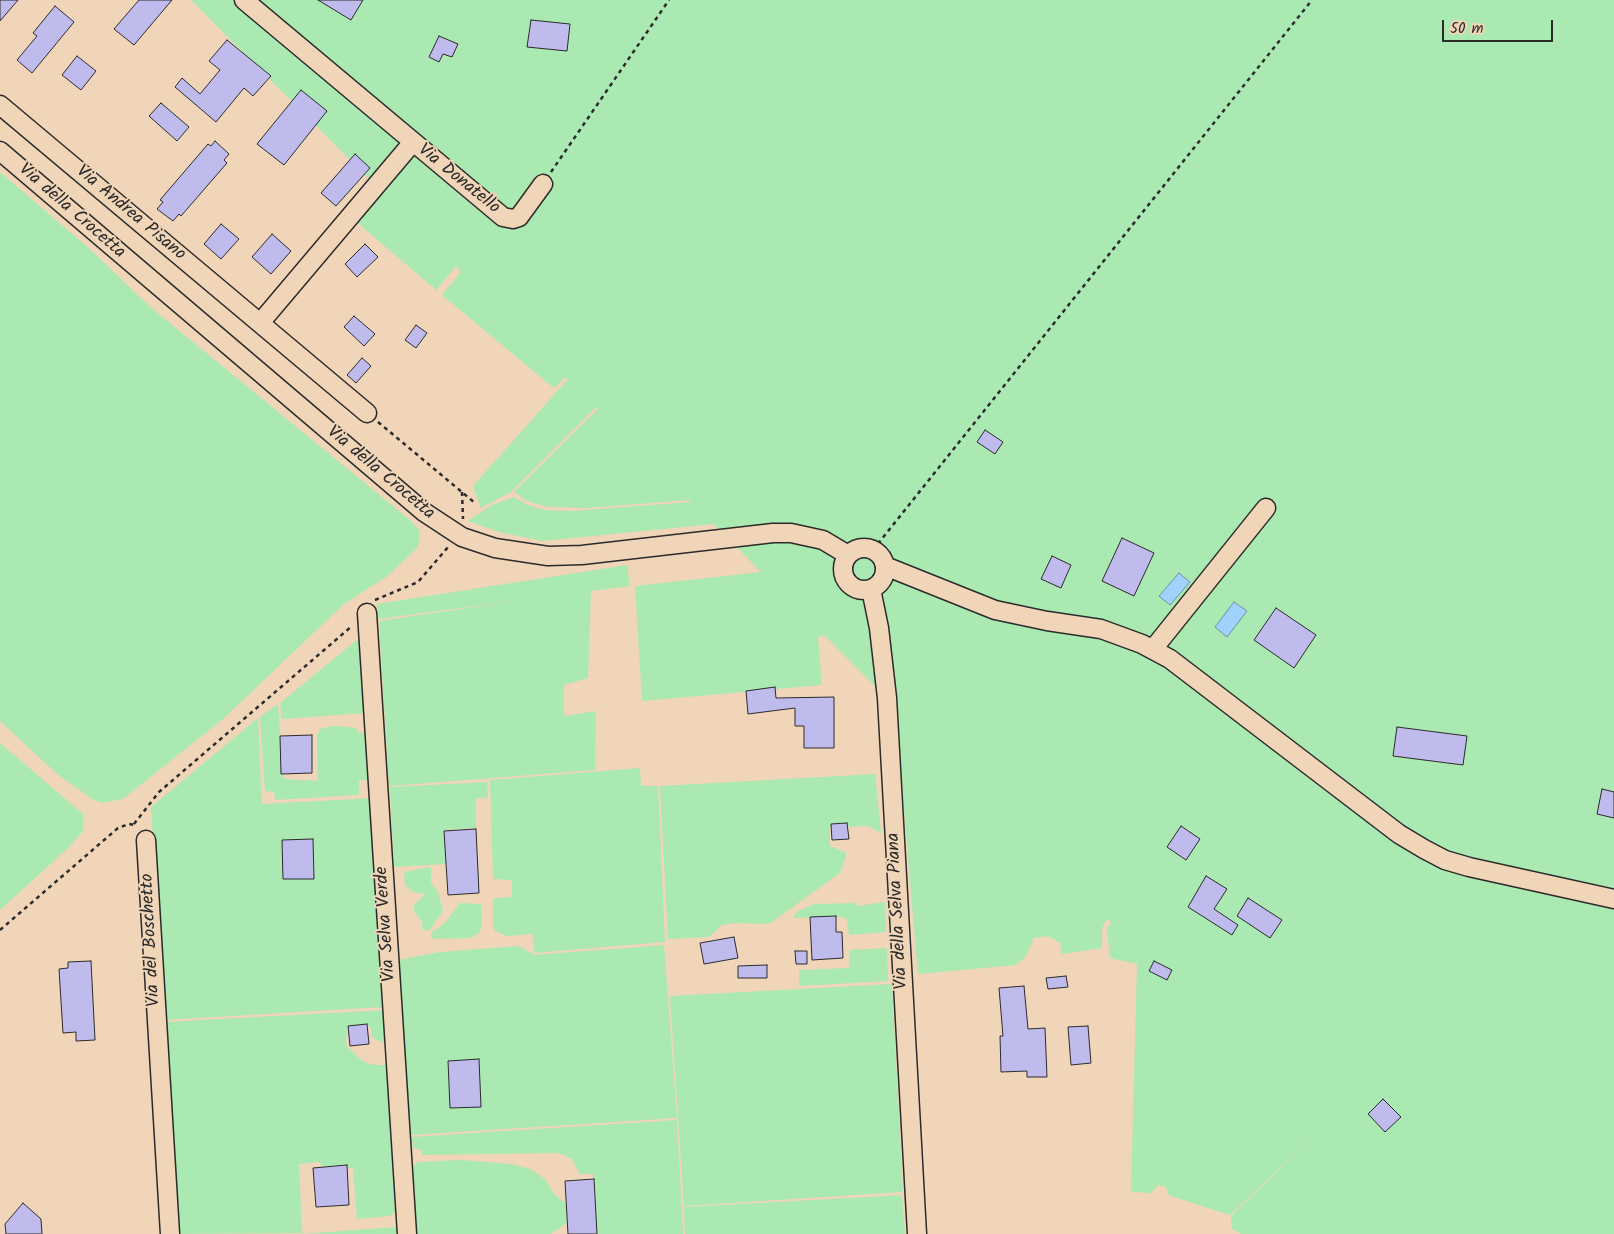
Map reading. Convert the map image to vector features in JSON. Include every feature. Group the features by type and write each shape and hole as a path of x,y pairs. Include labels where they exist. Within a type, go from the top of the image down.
{"street":[{"name":"Via Donatello","path":"244,0 508,219 513,219 525,212 543,184"},
{"name":"Via Andrea Pisano","path":"0,105 367,413"},
{"path":"260,323 413,142"},
{"name":"Via della Crocetta","path":"0,151 424,512 456,534 495,548 548,556 582,555 763,534 792,534 823,540 848,556"},
{"path":"1153,649 1266,508"},
{"path":"860,549 873,550 884,560 883,580 871,589 858,589 847,581 843,568 848,556 860,549"},
{"path":"885,566 995,610 1040,620 1101,629 1121,635 1153,649 1399,834 1424,849 1445,860 1469,867 1614,899"},
{"name":"Via della Selva Piana","path":"871,589 879,628 887,698 917,1234"},
{"name":"Via Selva Verde","path":"367,613 407,1234"},
{"name":"Via del Boschetto","path":"146,840 170,1234"}],"path":[{"path":"543,184 669,0"},
{"path":"873,550 1312,0"},
{"path":"367,413 475,503"},
{"path":"134,824 159,792 367,613 368,607 374,600 409,587 423,578 446,552 456,534 464,516 462,492"},
{"path":"0,930 118,828 123,825 134,824 142,831 146,840"}],"green space":[{"path":"191,0 1614,0 1614,1234 1241,1234 1232,1229 1231,1216 1319,1131 1230,1215 1168,1195 1166,1187 1158,1185 1151,1193 1131,1192 1137,964 1110,958 1107,929 1111,922 1107,919 1102,928 1102,948 1062,954 1060,943 1048,936 1034,938 1026,956 1016,965 918,974 895,706 825,636 818,637 822,685 642,701 635,586 761,572 714,524 542,541 499,532 468,521 492,505 514,497 527,505 545,510 570,511 691,502 689,500 587,508 547,507 527,501 514,492 598,409 596,407 511,492 481,508 473,486 568,379 566,377 554,388 442,295 461,272 456,266 436,290 353,219 379,189"},
{"path":"0,172 91,250 149,306 410,520 420,531 418,547 389,575 344,604 223,719 123,799 101,803 92,799 57,774 0,721"},
{"path":"627,565 630,586 591,591 588,678 564,685 564,716 596,711 595,770 389,786 379,621 522,600 378,619 377,604"},
{"path":"358,639 366,713 282,719 280,703"},
{"path":"278,704 283,779 318,781 317,736 320,729 331,726 348,727 356,728 358,733 366,732 369,780 359,780 359,795 275,800 274,792 265,791 260,717"},
{"path":"258,718 262,804 373,798 384,1007 164,1020 151,807"},
{"path":"0,743 83,814 83,831 69,847 0,910"},
{"path":"640,768 641,786 658,786 665,942 534,953 533,934 507,936 495,931 493,923 493,898 512,897 512,880 493,879 490,780"},
{"path":"875,774 881,833 868,826 830,827 830,846 847,853 840,873 769,924 735,923 722,925 709,937 668,939 660,786"},
{"path":"487,782 488,797 476,799 476,828 445,830 446,864 394,867 390,787"},
{"path":"431,867 431,883 438,892 443,911 429,931 422,929 422,921 414,912 414,905 425,894 413,892 405,885 404,872"},
{"path":"885,902 886,932 849,935 847,920 843,917 793,918 798,911 815,904 855,903 857,906"},
{"path":"460,903 481,904 482,927 479,933 471,938 433,939 431,933 446,922"},
{"path":"664,945 677,1118 411,1135 398,960 440,952 519,946 534,955"},
{"path":"887,948 888,981 799,986 799,970 849,968 850,950"},
{"path":"892,984 903,1192 684,1206 670,996"},
{"path":"385,1010 386,1044 373,1038 370,1026 347,1029 346,1045 362,1061 374,1065 387,1065 395,1212 390,1216 357,1219 353,1168 323,1168 319,1162 299,1164 302,1233 175,1234 164,1022"},
{"path":"677,1120 683,1234 596,1234 593,1174 580,1174 572,1159 564,1155 557,1153 423,1155 420,1149 413,1149 412,1137"},
{"path":"461,1160 511,1164 530,1169 545,1179 554,1194 565,1203 568,1222 551,1234 417,1234 413,1166 419,1162"},
{"path":"902,1195 905,1234 685,1234 684,1207"},
{"path":"396,1227 397,1234 302,1234"}],"water":[{"path":"1179,573 1190,582 1170,605 1159,596"},
{"path":"1234,602 1247,611 1227,637 1215,627"}],"building":[{"path":"0,0 18,0 0,21"},
{"path":"139,0 172,0 134,45 114,29"},
{"path":"318,0 363,0 351,20"},
{"path":"55,6 74,22 32,73 17,60 37,36 33,33"},
{"path":"531,20 570,24 567,51 527,47"},
{"path":"439,36 458,44 452,57 443,54 439,62 429,57"},
{"path":"227,40 271,76 253,96 244,88 216,122 175,87 182,78 200,94 220,70 209,61"},
{"path":"77,56 96,71 81,90 62,75"},
{"path":"301,90 327,111 284,165 257,144"},
{"path":"161,103 189,127 177,141 149,116"},
{"path":"215,141 229,154 224,160 227,163 181,216 179,214 173,221 157,209 163,202 160,200 208,144 211,146"},
{"path":"355,154 370,168 336,206 321,193"},
{"path":"221,224 239,239 221,259 204,244"},
{"path":"272,234 291,251 271,274 252,257"},
{"path":"365,244 378,257 357,277 345,264"},
{"path":"354,316 375,334 364,346 344,327"},
{"path":"416,325 427,333 416,348 405,340"},
{"path":"362,358 371,366 356,383 347,375"},
{"path":"985,430 1003,442 995,454 977,442"},
{"path":"1122,538 1154,553 1134,596 1102,581"},
{"path":"1052,556 1071,565 1061,588 1041,579"},
{"path":"1276,608 1316,635 1294,668 1254,640"},
{"path":"775,687 776,698 834,697 834,748 804,748 804,726 795,726 795,708 748,714 746,691"},
{"path":"1397,727 1467,736 1463,765 1393,756"},
{"path":"312,735 312,773 281,774 280,736"},
{"path":"1602,789 1614,792 1614,818 1597,814"},
{"path":"847,823 849,839 832,840 831,824"},
{"path":"1181,826 1200,839 1186,860 1167,847"},
{"path":"476,829 479,893 448,895 444,831"},
{"path":"313,839 314,879 283,879 282,840"},
{"path":"1206,876 1227,889 1214,909 1238,925 1232,935 1188,907"},
{"path":"1248,898 1282,920 1270,938 1237,916"},
{"path":"836,916 836,932 842,932 843,958 812,960 810,917"},
{"path":"734,937 738,958 704,964 700,943"},
{"path":"795,951 807,951 807,964 796,964"},
{"path":"91,961 95,1040 76,1041 76,1032 63,1033 59,969 68,968 68,962"},
{"path":"1154,961 1172,970 1167,980 1149,971"},
{"path":"767,965 767,978 738,978 738,966"},
{"path":"1066,976 1068,987 1048,989 1046,978"},
{"path":"1024,986 1028,1029 1045,1028 1047,1077 1027,1077 1027,1071 1001,1072 1000,1036 1003,1036 999,988"},
{"path":"367,1024 369,1044 350,1046 348,1026"},
{"path":"1088,1026 1091,1063 1071,1065 1068,1027"},
{"path":"479,1059 481,1107 450,1108 448,1061"},
{"path":"1383,1099 1401,1117 1385,1132 1368,1114"},
{"path":"347,1165 349,1205 316,1207 313,1168"},
{"path":"594,1179 597,1234 568,1234 565,1181"},
{"path":"23,1203 41,1219 42,1234 6,1234 5,1224"}]}
